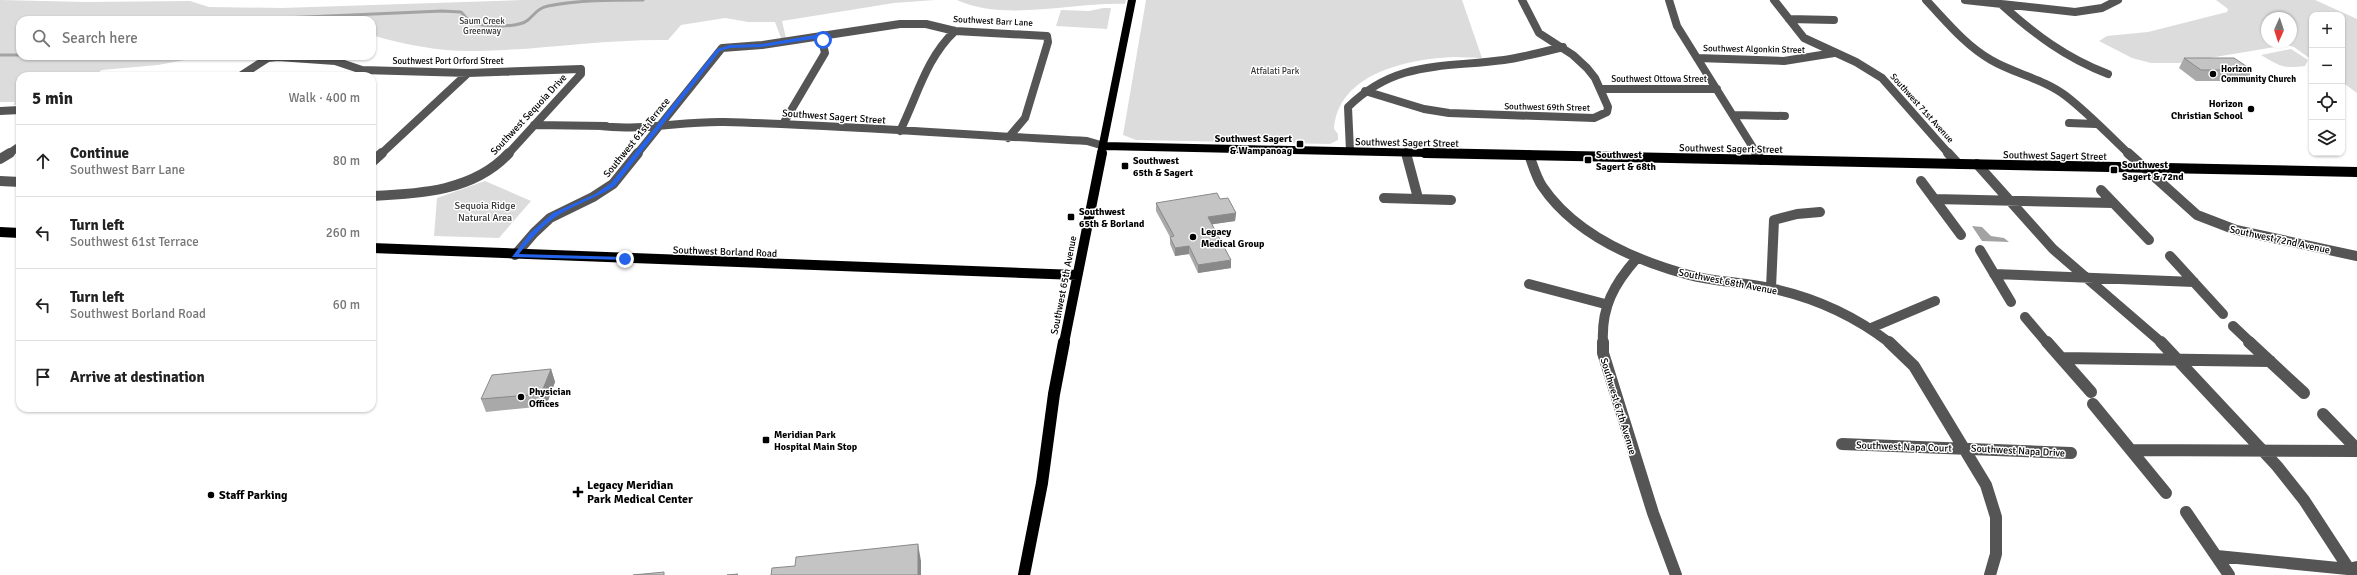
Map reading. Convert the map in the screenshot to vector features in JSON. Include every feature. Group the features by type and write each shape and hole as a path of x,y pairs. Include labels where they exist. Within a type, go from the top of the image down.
{"main road":[{"name":"Southwest 65th Avenue","path":"1024,575 1042,483 1054,394 1132,0"},
{"name":"Southwest Sagert Street","path":"1104,146 2357,172"},
{"path":"0,232 16,233"},
{"name":"Southwest Borland Road","path":"376,248 515,255 1077,275"}],"street":[{"name":"Southwest 69th Street","path":"1365,91 1424,109 1449,113 1594,118 1608,112 1608,107 1601,89 1587,68 1563,47 1539,33 1522,0"},
{"path":"1668,0 1676,26 1761,160"},
{"name":"Southwest 71st Avenue","path":"1774,0 1804,38 1870,70 1892,87 1958,164"},
{"name":"Southwest 72nd Avenue","path":"1926,0 1984,55 1998,64 2059,91 2142,168 2196,215 2217,225 2252,236 2357,256"},
{"path":"1965,0 2086,11 2102,8 2118,0"},
{"path":"2001,4 2033,34 2055,51 2082,65 2108,74"},
{"path":"1790,19 1834,20"},
{"name":"Southwest Barr Lane","path":"725,47 762,45 900,24 926,24 955,31 1047,36 1048,42 1027,113 1025,118 1008,138"},
{"path":"900,131 936,51 947,37 955,31"},
{"path":"783,124 826,53 821,36"},
{"name":"Southwest 61st Terrace","path":"515,255 532,234 555,215 597,196 613,184 717,52 725,47"},
{"path":"1350,152 1348,107 1365,91 1395,75 1419,68 1497,61 1563,47"},
{"name":"Southwest Algonkin Street","path":"1697,58 1796,60 1814,59 1834,53"},
{"name":"Southwest Port Orford Street","path":"246,72 265,60"},
{"name":"Southwest Port Orford Street","path":"330,60 343,62 362,70 468,73 581,70"},
{"name":"Southwest Sequoia Drive","path":"376,196 421,194 469,180 492,168 581,74 581,70"},
{"path":"376,158 468,73"},
{"name":"Southwest Ottowa Street","path":"1601,89 1717,90"},
{"path":"0,111 16,110"},
{"path":"1733,115 1785,116"},
{"name":"Southwest Sagert Street","path":"534,125 600,126 623,129 710,122 783,124 977,134 1008,138 1019,142 1039,144 1104,146"},
{"path":"2069,123 2096,124"},
{"path":"0,159 16,149"},
{"path":"1406,153 1418,198"},
{"name":"Southwest 68th Avenue","path":"1529,155 1541,184 1558,207 1587,230 1637,258 1690,275 1771,288 1828,306 1871,328 1894,346 1914,366 1986,485 1996,517 1996,554 1990,575"},
{"path":"1977,164 2053,249 2122,307 2181,360 2263,450 2304,500 2353,570"},
{"path":"0,181 16,182"},
{"path":"1921,181 1961,235"},
{"path":"2101,190 2149,240"},
{"path":"1384,198 1451,200"},
{"path":"1934,199 2113,202"},
{"path":"1771,288 1774,220 1797,214 1820,212"},
{"path":"1980,250 2011,302"},
{"path":"2170,256 2223,314"},
{"name":"Southwest 67th Avenue","path":"1637,258 1619,278 1605,304 1602,325 1603,353 1653,513 1676,575"},
{"path":"1994,274 2194,282"},
{"path":"1529,284 1605,304"},
{"path":"1871,328 1935,301"},
{"path":"2025,318 2091,392"},
{"path":"2233,326 2304,393"},
{"path":"2061,358 2166,358 2181,360 2270,361"},
{"path":"2092,404 2166,493"},
{"path":"2323,414 2357,450"},
{"name":"Southwest Napa Court","path":"1842,444 1965,448"},
{"name":"Southwest Napa Drive","path":"1965,448 2070,453"},
{"path":"2131,450 2231,452 2263,450 2357,450"},
{"path":"2186,512 2229,575"},
{"path":"2217,556 2353,570"}],"green space":[{"name":"Saum Creek Greenway","path":"0,0 86,2 190,1 209,7 282,8 523,0 935,0 894,3 782,21 786,38 781,38 775,22 748,22 725,18 681,25 668,40 620,41 525,49 477,51 424,47 376,36 376,16 16,16 16,60 185,60 158,65 102,70 99,72 16,72 16,105 13,105 15,102 0,102"},
{"path":"957,0 1126,0 1125,4 1105,4 1040,10 996,10"},
{"name":"Atfalati Park","path":"1146,0 1462,0 1482,58 1454,57 1416,61 1378,73 1362,82 1348,94 1338,110 1334,129 1338,134 1338,140 1330,144 1136,140 1123,135"},
{"path":"2216,0 2315,0 2342,12 2309,12 2309,58 2295,48 2297,48 2297,12 2261,12 2261,48 2269,48 2179,63 2151,63 2132,58 2099,41 2107,36 2148,32 2227,12 2228,9"},
{"path":"1111,8 1107,29 1056,26 1061,10 1089,11"},
{"path":"2345,14 2357,19 2357,93 2345,84"},
{"path":"2291,49 2308,60 2305,66 2282,66 2261,55"},
{"name":"Sequoia Ridge Natural Area","path":"485,181 531,201 499,238 434,236 437,198"}],"shaded area":[{"path":"1972,226 1982,227 1991,236 2004,238 2009,242 1982,241"}],"building":[{"path":"2184,58 2234,58 2252,70 2201,70"},
{"name":"Legacy Medical Group","path":"1217,193 1220,199 1228,198 1236,213 1208,217 1231,260 1198,265 1189,246 1175,248 1170,237 1174,236 1156,203"},
{"path":"551,369 541,394 481,399 492,375"},
{"path":"918,544 918,575 771,575 772,568 795,566 796,557"},
{"path":"664,572 664,575 633,575"}],"waterway":[{"path":"328,16 442,11 461,12 471,23 492,26 509,26 523,23 539,10 548,6 583,1 643,0"},
{"path":"0,55 16,55"}],"place":[{"name":"Horizon Community Church","path":"2213,74"},
{"name":"Horizon Christian School","path":"2251,109"},
{"name":"Southwest Sagert & Wampanoag","path":"1300,144"},
{"name":"Southwest Sagert & 68th","path":"1588,160"},
{"name":"Southwest 65th & Sagert","path":"1125,166"},
{"name":"Southwest Sagert & 72nd","path":"2114,170"},
{"name":"Southwest 65th & Borland","path":"1071,217"},
{"name":"Legacy Medical Group","path":"1193,237"},
{"name":"Physician Offices","path":"521,397"},
{"name":"Meridian Park Hospital Main Stop","path":"766,440"},
{"name":"Legacy Meridian Park Medical Center","path":"578,492"},
{"name":"Staff Parking","path":"211,495"}],"route":[{"path":"625,259 515,255 532,234 555,215 597,196 618,179 719,50 730,46 762,45 821,36 823,40"}]}
